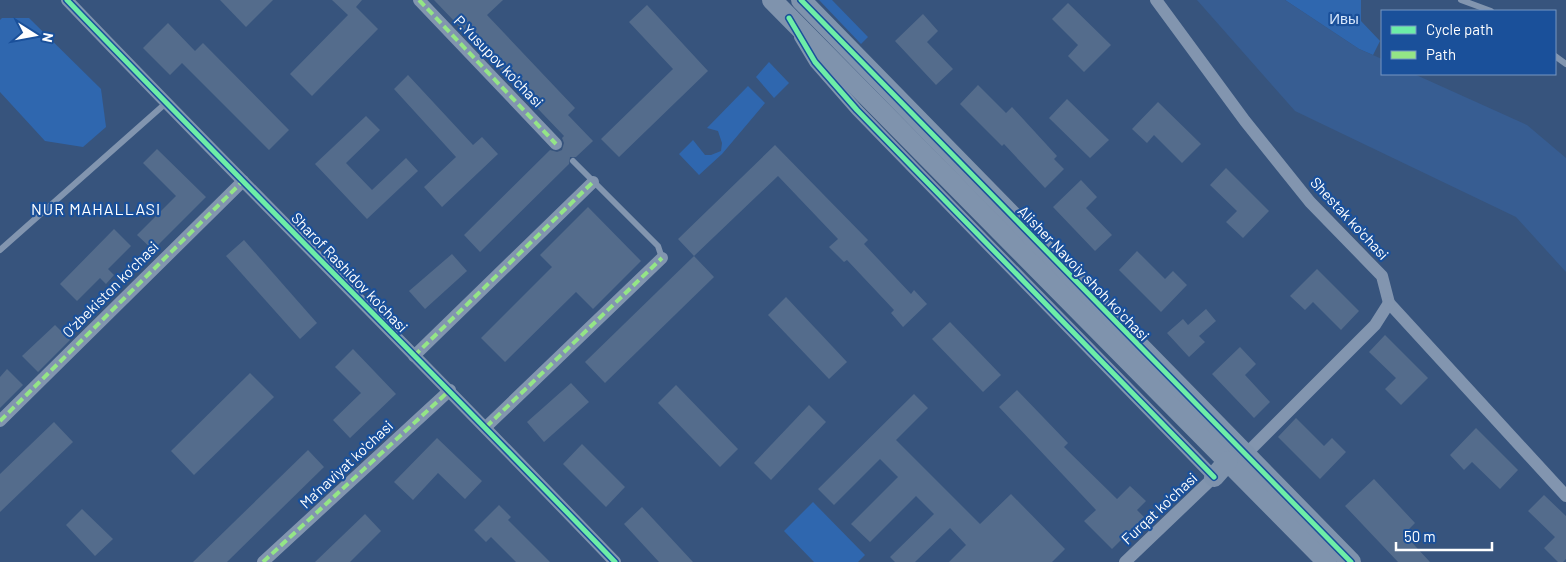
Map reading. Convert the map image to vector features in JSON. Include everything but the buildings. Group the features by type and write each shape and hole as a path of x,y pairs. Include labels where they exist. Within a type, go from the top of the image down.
{"main road":[{"name":"Alisher Navoiy shoh koʻchasi","path":"772,0 1236,461 1351,562"},
{"name":"Alisher Navoiy shoh koʻchasi","path":"801,0 1236,461 1327,562"},
{"path":"1214,477 1236,461"}],"street":[{"name":"Sharof Rashidov ko'chasi","path":"67,0 166,104 243,180 414,356 450,390 615,562"},
{"name":"P.Yusupov ko'chasi","path":"419,0 556,144"},
{"name":"Shestak ko'chasi","path":"1156,0 1245,121 1310,202 1382,276 1389,303 1566,496"},
{"name":"Alisher Navoiy shoh koʻchasi","path":"789,18 815,62 857,110 1214,477"},
{"name":"O‘zbekiston ko‘chasi","path":"0,421 243,180"},
{"path":"414,356 592,182"},
{"path":"486,427 662,258"},
{"path":"1236,461 1375,325 1389,303"},
{"name":"Ma’naviyat ko'chasi","path":"263,562 450,390"},
{"name":"Furqat ko'chasi","path":"1125,562 1214,477"}],"lane":[{"path":"1461,0 1488,10"},
{"path":"0,250 166,104"},
{"path":"573,161 658,246 662,258"}],"green space":[{"path":"819,0 832,0 868,37 861,44"},
{"name":"Ивы","path":"1285,0 1361,0 1361,21 1380,41 1373,55 1359,49"},
{"path":"2,18 29,18 101,89 106,127 83,147 45,141 0,92 0,20"},
{"path":"769,62 789,83 774,98 756,77"},
{"path":"748,86 765,103 722,154 699,175 679,154 693,140 705,155 721,151 722,143 718,131 707,128"},
{"path":"813,502 865,555 858,562 814,562 784,531"}],"shaded area":[{"path":"1197,0 1285,0 1359,49 1381,59 1381,75 1416,75 1527,125 1566,158 1566,272 1516,217 1295,111"}],"marked path":[{"path":"419,0 556,144"},
{"path":"0,421 243,181"},
{"path":"414,356 593,182"},
{"path":"486,427 662,258"},
{"path":"263,562 450,390"}],"cycle path":[{"path":"67,0 615,562"},
{"path":"801,0 1351,562"},
{"path":"789,18 815,62 857,110 1214,477"}],"district":[{"name":"NUR MAHALLASI","path":"96,208"}]}
